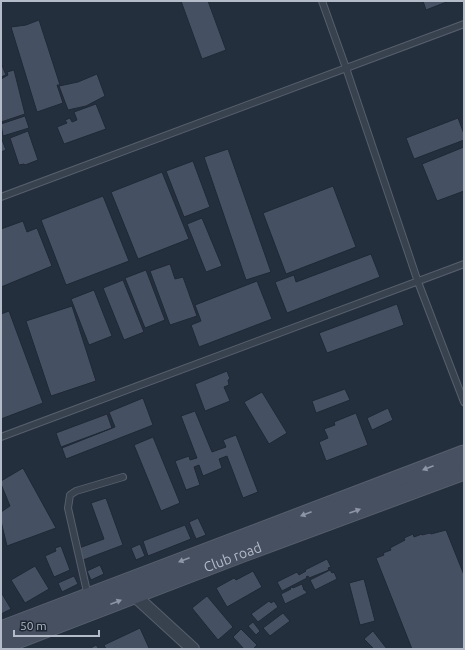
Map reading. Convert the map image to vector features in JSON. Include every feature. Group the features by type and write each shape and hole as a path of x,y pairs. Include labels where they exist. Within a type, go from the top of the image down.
{"main road":[{"path":"1,630 464,454"},
{"name":"Club road","path":"1,646 464,471"}],"street":[{"path":"134,595 193,649"}],"lane":[{"path":"322,1 418,282 464,402"},
{"path":"1,197 464,24"},
{"path":"1,437 464,264"},
{"path":"88,596 68,508 70,495 123,477"}],"building":[{"path":"181,1 208,1 226,50 202,59"},
{"path":"423,1 449,1 426,10"},
{"path":"39,20 60,85 57,85 63,103 37,112 11,27 26,25"},
{"path":"1,63 6,75 1,77"},
{"path":"14,70 25,114 1,122 1,79 8,75 7,72"},
{"path":"97,74 105,96 86,106 68,110 59,86 78,82"},
{"path":"96,104 106,129 64,144 57,127 67,123 65,120 70,118 72,122 77,120 74,112"},
{"path":"25,116 29,128 3,136 1,124"},
{"path":"458,118 464,134 464,140 414,159 406,138"},
{"path":"28,131 38,160 25,165 19,165 10,138"},
{"path":"1,137 6,150 1,152"},
{"path":"464,147 464,191 437,201 422,164"},
{"path":"228,149 271,272 246,280 204,157"},
{"path":"193,161 210,207 184,217 166,171"},
{"path":"162,172 189,239 138,259 111,192"},
{"path":"333,186 356,247 286,274 263,213"},
{"path":"103,196 129,261 66,285 41,220"},
{"path":"202,218 222,266 206,272 187,224"},
{"path":"23,221 27,232 37,228 52,266 1,287 1,229"},
{"path":"371,254 380,277 287,313 275,282 294,275 296,282"},
{"path":"170,264 175,279 183,277 197,316 170,325 150,271"},
{"path":"146,270 165,320 145,328 125,278"},
{"path":"123,280 144,332 124,340 103,288"},
{"path":"257,281 272,319 199,347 191,325 201,321 195,305"},
{"path":"94,290 112,336 89,345 71,299"},
{"path":"397,304 404,325 327,353 319,333"},
{"path":"72,306 96,381 51,396 26,321"},
{"path":"9,311 43,403 1,419 1,314"},
{"path":"227,371 230,379 228,380 229,385 224,387 230,401 205,411 195,384"},
{"path":"345,389 350,400 316,413 312,401"},
{"path":"262,392 287,433 269,444 244,402"},
{"path":"143,398 153,425 66,459 62,448 115,427 109,412"},
{"path":"388,408 393,420 372,430 367,418"},
{"path":"195,411 212,452 226,447 223,440 236,435 258,492 243,498 227,456 219,459 222,468 203,476 199,465 194,467 200,485 186,490 175,461 189,456 190,460 197,458 181,416"},
{"path":"356,413 368,445 326,461 319,442 328,438 324,429 335,425 334,422"},
{"path":"107,414 112,428 61,447 56,433"},
{"path":"153,437 180,503 161,511 134,445"},
{"path":"23,468 56,528 7,546 1,521 1,512 10,506 1,481"},
{"path":"106,498 123,545 83,560 79,548 104,539 91,503"},
{"path":"198,518 206,535 196,539 189,522"},
{"path":"185,525 191,539 148,556 143,541"},
{"path":"446,530 464,575 464,649 412,649 376,558 384,555 383,553 391,550 390,548 405,540 404,538 413,534 414,537 422,534 431,534"},
{"path":"140,544 145,556 136,560 131,548"},
{"path":"61,546 70,570 54,577 45,556 56,551 55,548"},
{"path":"327,559 331,567 328,568 329,570 309,578 308,576 306,577 307,578 282,591 277,582 297,572 299,575 306,571 305,570"},
{"path":"100,565 104,574 91,580 87,571"},
{"path":"35,566 49,589 25,603 11,580"},
{"path":"330,570 332,573 334,572 337,579 315,590 310,580"},
{"path":"253,571 262,587 227,607 216,588 234,578 236,580"},
{"path":"74,576 78,584 62,592 58,583"},
{"path":"364,579 375,621 360,625 349,583"},
{"path":"302,584 307,593 285,604 281,594 292,587 293,588"},
{"path":"1,592 11,609 1,614"},
{"path":"207,596 233,627 218,640 192,608"},
{"path":"269,601 271,603 274,601 278,607 258,622 251,614"},
{"path":"283,613 290,621 270,636 263,628"},
{"path":"253,622 260,631 256,635 248,626"},
{"path":"140,628 149,648 106,649 104,645"},
{"path":"241,629 257,645 253,649 244,649 233,637"},
{"path":"373,631 387,649 374,649 364,639"},
{"path":"96,645 99,649 89,649"}]}
